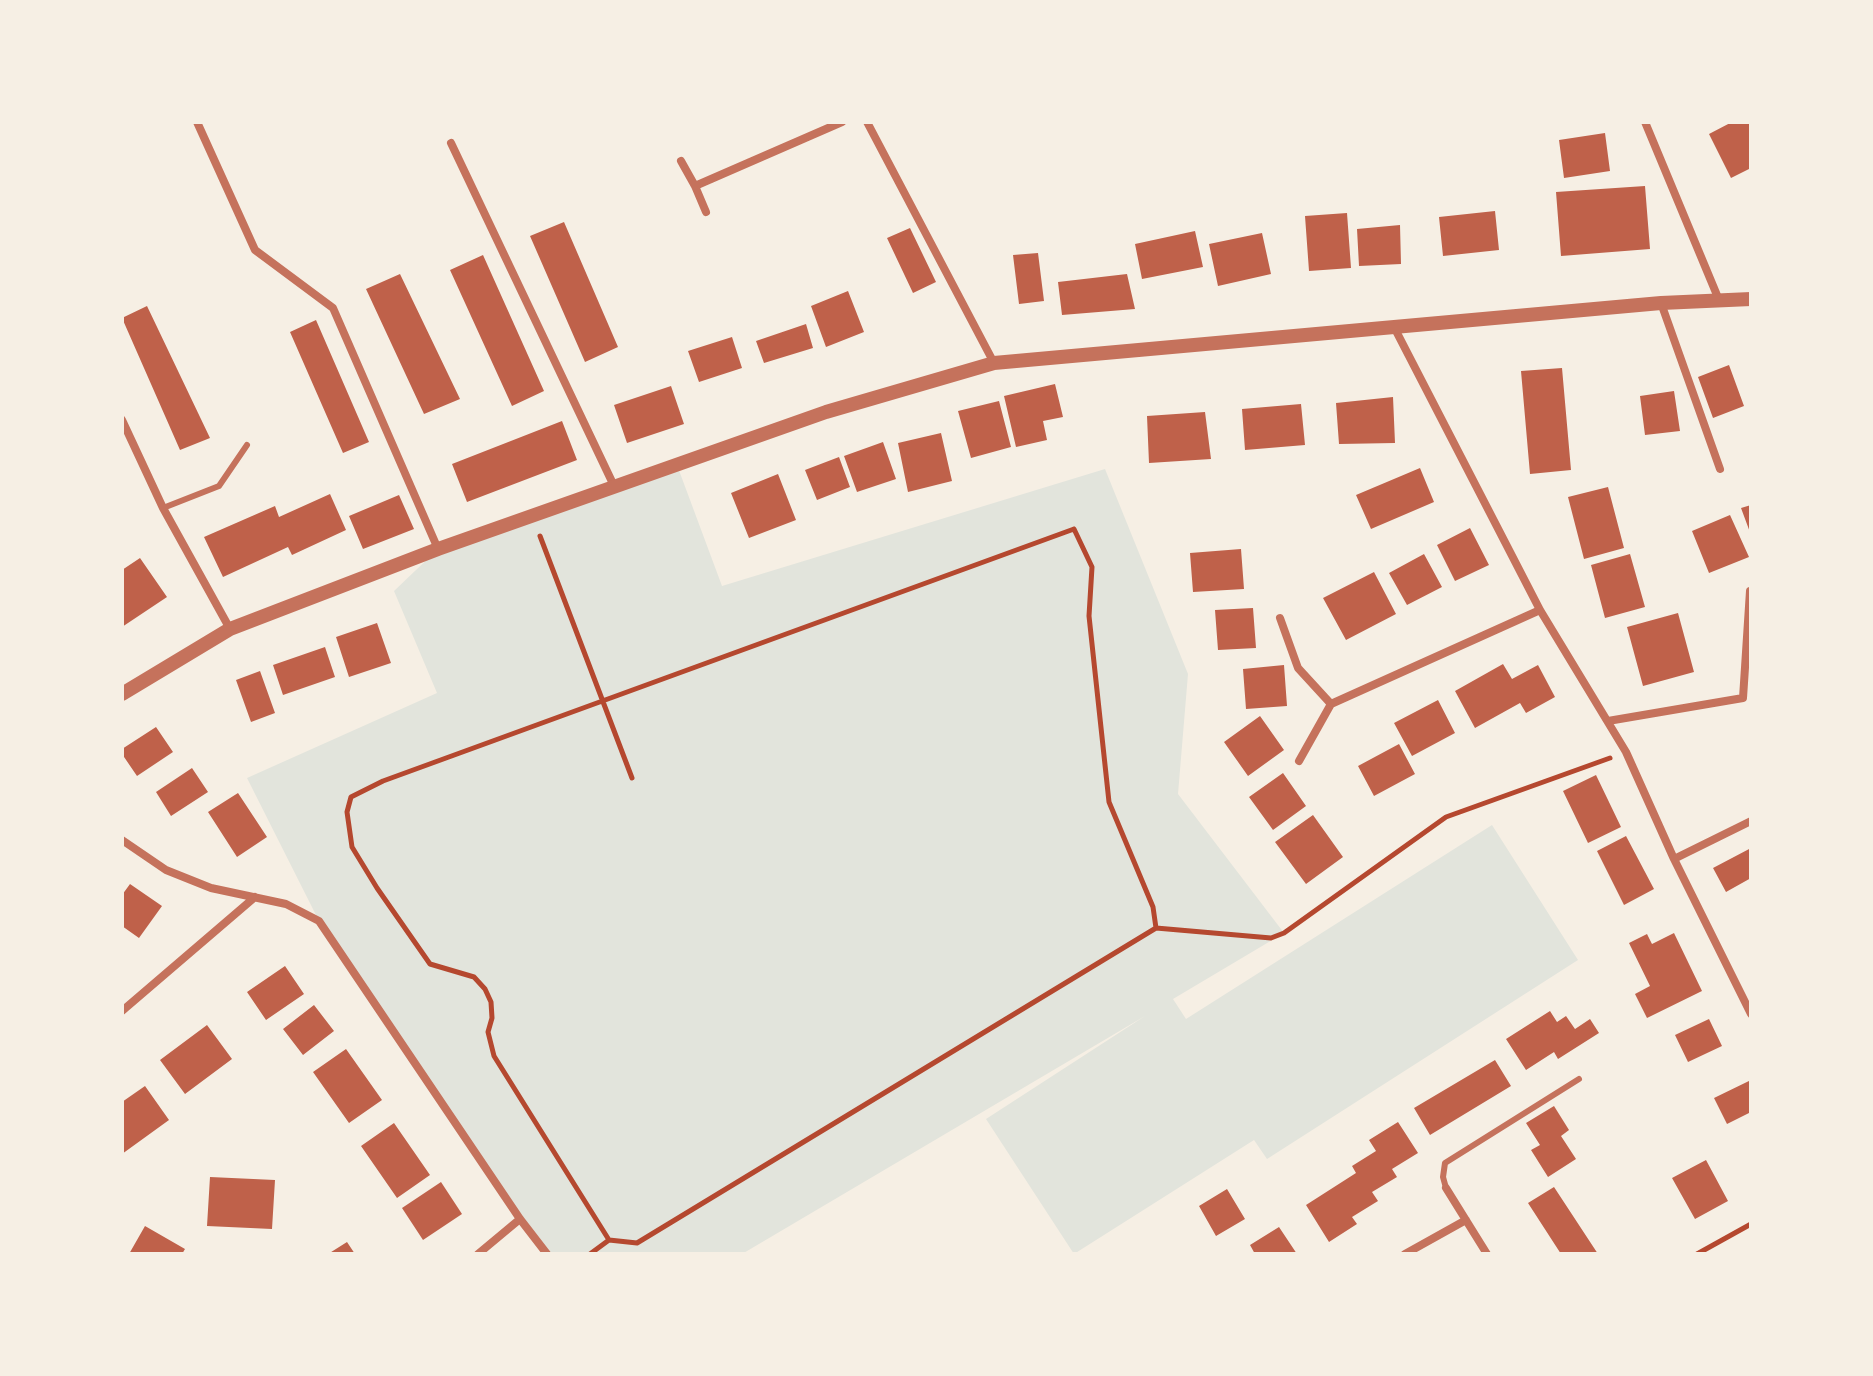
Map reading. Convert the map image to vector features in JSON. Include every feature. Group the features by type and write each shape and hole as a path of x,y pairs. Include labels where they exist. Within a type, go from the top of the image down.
{"street":[{"path":"197,122 255,250 333,308 438,549"},
{"path":"695,186 842,122"},
{"path":"867,122 994,363"},
{"path":"1645,122 1719,300"},
{"path":"451,143 615,488"},
{"path":"681,161 706,212"},
{"path":"122,694 230,629 438,549 826,412 994,363 1661,303 1751,299"},
{"path":"1661,303 1720,469"},
{"path":"1394,327 1540,610 1626,752 1674,859 1751,1014"},
{"path":"122,420 163,508 230,629"},
{"path":"1608,721 1743,698 1750,591"},
{"path":"1299,761 1331,704 1540,610"},
{"path":"1280,618 1298,668 1331,704"},
{"path":"1674,859 1751,821"},
{"path":"122,840 166,870 211,888 286,904 319,921 520,1219 547,1254"},
{"path":"122,1011 255,897"},
{"path":"1446,1188 1487,1254"},
{"path":"478,1254 520,1219"},
{"path":"1405,1254 1466,1220"}],"lane":[{"path":"163,508 219,486 247,445"},
{"path":"1446,1188 1443,1177 1445,1163 1579,1079"}],"path":[{"path":"532,517 632,778"},
{"path":"609,1240 494,1056 488,1032 492,1018 491,1002 485,989 474,977 430,964 352,847 347,812 351,797 383,781 1074,529 1092,567 1089,616 1109,802 1153,907 1156,928"},
{"path":"590,1254 609,1240 637,1243 1156,928 1271,938 1284,933 1446,817 1626,752"},
{"path":"1697,1254 1751,1224"}],"shaded area":[{"path":"677,465 722,586 1105,469 1188,674 1178,794 1284,933 1173,999 1186,1019 1492,825 1578,960 1267,1159 1254,1140 1074,1254 986,1119 1145,1016 742,1254 547,1254 319,921 247,778 437,693 394,591 438,549"}],"building":[{"path":"1732,122 1751,122 1751,168 1731,178 1709,134"},
{"path":"1605,133 1610,171 1564,178 1559,140"},
{"path":"1645,186 1650,249 1561,256 1556,192"},
{"path":"1495,211 1499,250 1443,256 1439,217"},
{"path":"1347,213 1351,268 1309,271 1305,216"},
{"path":"564,222 618,347 585,362 530,236"},
{"path":"1400,225 1401,264 1359,266 1357,229"},
{"path":"910,228 936,282 913,293 887,238"},
{"path":"1195,231 1203,267 1142,279 1135,244"},
{"path":"1262,233 1271,274 1218,286 1209,244"},
{"path":"1038,253 1044,301 1019,304 1013,255"},
{"path":"483,255 544,391 512,406 450,270"},
{"path":"400,274 460,399 424,414 366,289"},
{"path":"1127,274 1135,309 1062,315 1058,282"},
{"path":"848,291 864,332 826,347 811,306"},
{"path":"147,306 210,438 180,450 122,318"},
{"path":"316,320 369,442 343,453 290,332"},
{"path":"806,324 813,348 764,363 756,341"},
{"path":"732,337 742,368 699,382 688,351"},
{"path":"1729,365 1744,406 1713,418 1698,377"},
{"path":"1562,368 1571,470 1530,474 1521,371"},
{"path":"1055,384 1063,417 1043,421 1047,440 1016,447 1004,396"},
{"path":"671,386 684,424 627,443 614,405"},
{"path":"1674,391 1680,431 1645,435 1640,396"},
{"path":"1393,397 1395,443 1339,444 1336,403"},
{"path":"999,401 1011,447 971,458 958,411"},
{"path":"1301,404 1305,445 1245,450 1242,409"},
{"path":"1205,412 1211,459 1149,463 1147,416"},
{"path":"562,421 577,460 467,502 452,464"},
{"path":"941,433 952,481 908,492 898,443"},
{"path":"883,442 896,479 857,492 844,456"},
{"path":"839,457 850,487 817,500 805,470"},
{"path":"1420,468 1434,502 1371,529 1356,495"},
{"path":"778,474 796,520 749,538 731,493"},
{"path":"1608,487 1624,548 1584,559 1568,497"},
{"path":"330,494 346,530 292,555 288,547 223,577 204,537 275,506 279,517"},
{"path":"399,495 414,529 363,549 349,516"},
{"path":"1751,505 1751,535 1741,508"},
{"path":"1730,515 1749,557 1709,573 1692,531"},
{"path":"1470,528 1489,565 1455,581 1437,545"},
{"path":"1241,549 1244,589 1193,592 1190,553"},
{"path":"1424,554 1442,587 1407,605 1389,573"},
{"path":"1630,554 1645,607 1605,618 1591,565"},
{"path":"140,558 167,597 122,627 122,570"},
{"path":"1374,572 1396,614 1346,640 1323,598"},
{"path":"1253,608 1256,648 1218,650 1215,610"},
{"path":"1678,613 1694,672 1643,686 1627,627"},
{"path":"377,623 391,663 349,677 336,637"},
{"path":"325,647 335,677 283,695 273,665"},
{"path":"1503,664 1512,679 1538,665 1555,697 1526,713 1520,703 1475,728 1455,691"},
{"path":"1284,665 1287,706 1246,709 1243,669"},
{"path":"260,671 275,713 251,722 236,680"},
{"path":"1438,700 1455,733 1412,756 1394,723"},
{"path":"1260,716 1284,750 1248,776 1224,742"},
{"path":"156,727 173,752 137,776 122,754 122,749"},
{"path":"1399,744 1415,774 1374,796 1358,766"},
{"path":"192,768 208,792 171,816 156,792"},
{"path":"1283,773 1306,806 1273,830 1249,797"},
{"path":"1596,775 1621,827 1588,843 1563,791"},
{"path":"238,793 267,837 237,857 208,812"},
{"path":"1313,815 1343,857 1306,884 1275,842"},
{"path":"1626,836 1654,889 1624,905 1597,851"},
{"path":"1751,848 1751,878 1726,892 1713,868"},
{"path":"130,884 162,906 139,938 122,926 122,895"},
{"path":"1674,933 1702,991 1647,1018 1635,994 1650,986 1629,943 1647,934 1652,944"},
{"path":"285,966 304,994 266,1020 247,992"},
{"path":"314,1005 334,1031 303,1055 283,1029"},
{"path":"1550,1011 1557,1022 1566,1016 1575,1029 1590,1019 1599,1033 1558,1059 1554,1052 1526,1070 1506,1039"},
{"path":"1709,1019 1722,1046 1688,1062 1675,1035"},
{"path":"207,1025 232,1059 185,1094 160,1060"},
{"path":"346,1049 382,1100 349,1123 313,1072"},
{"path":"1495,1060 1511,1086 1430,1135 1414,1108"},
{"path":"1751,1080 1751,1112 1727,1124 1714,1098"},
{"path":"145,1086 169,1120 122,1154 122,1102"},
{"path":"1554,1106 1569,1130 1561,1136 1576,1159 1548,1177 1531,1150 1540,1145 1526,1123"},
{"path":"1398,1122 1418,1153 1392,1169 1397,1177 1372,1192 1378,1201 1352,1217 1357,1224 1329,1242 1306,1205 1356,1173 1352,1166 1376,1151 1369,1140"},
{"path":"394,1123 430,1175 397,1198 361,1146"},
{"path":"1706,1160 1728,1201 1695,1219 1672,1178"},
{"path":"210,1177 275,1180 272,1229 207,1226"},
{"path":"441,1182 462,1214 423,1240 402,1208"},
{"path":"1554,1187 1598,1254 1561,1254 1528,1203"},
{"path":"1227,1189 1245,1219 1216,1236 1199,1206"},
{"path":"145,1226 185,1249 182,1254 129,1254"},
{"path":"1279,1227 1297,1254 1255,1254 1250,1245"},
{"path":"347,1242 355,1254 328,1254"}]}
